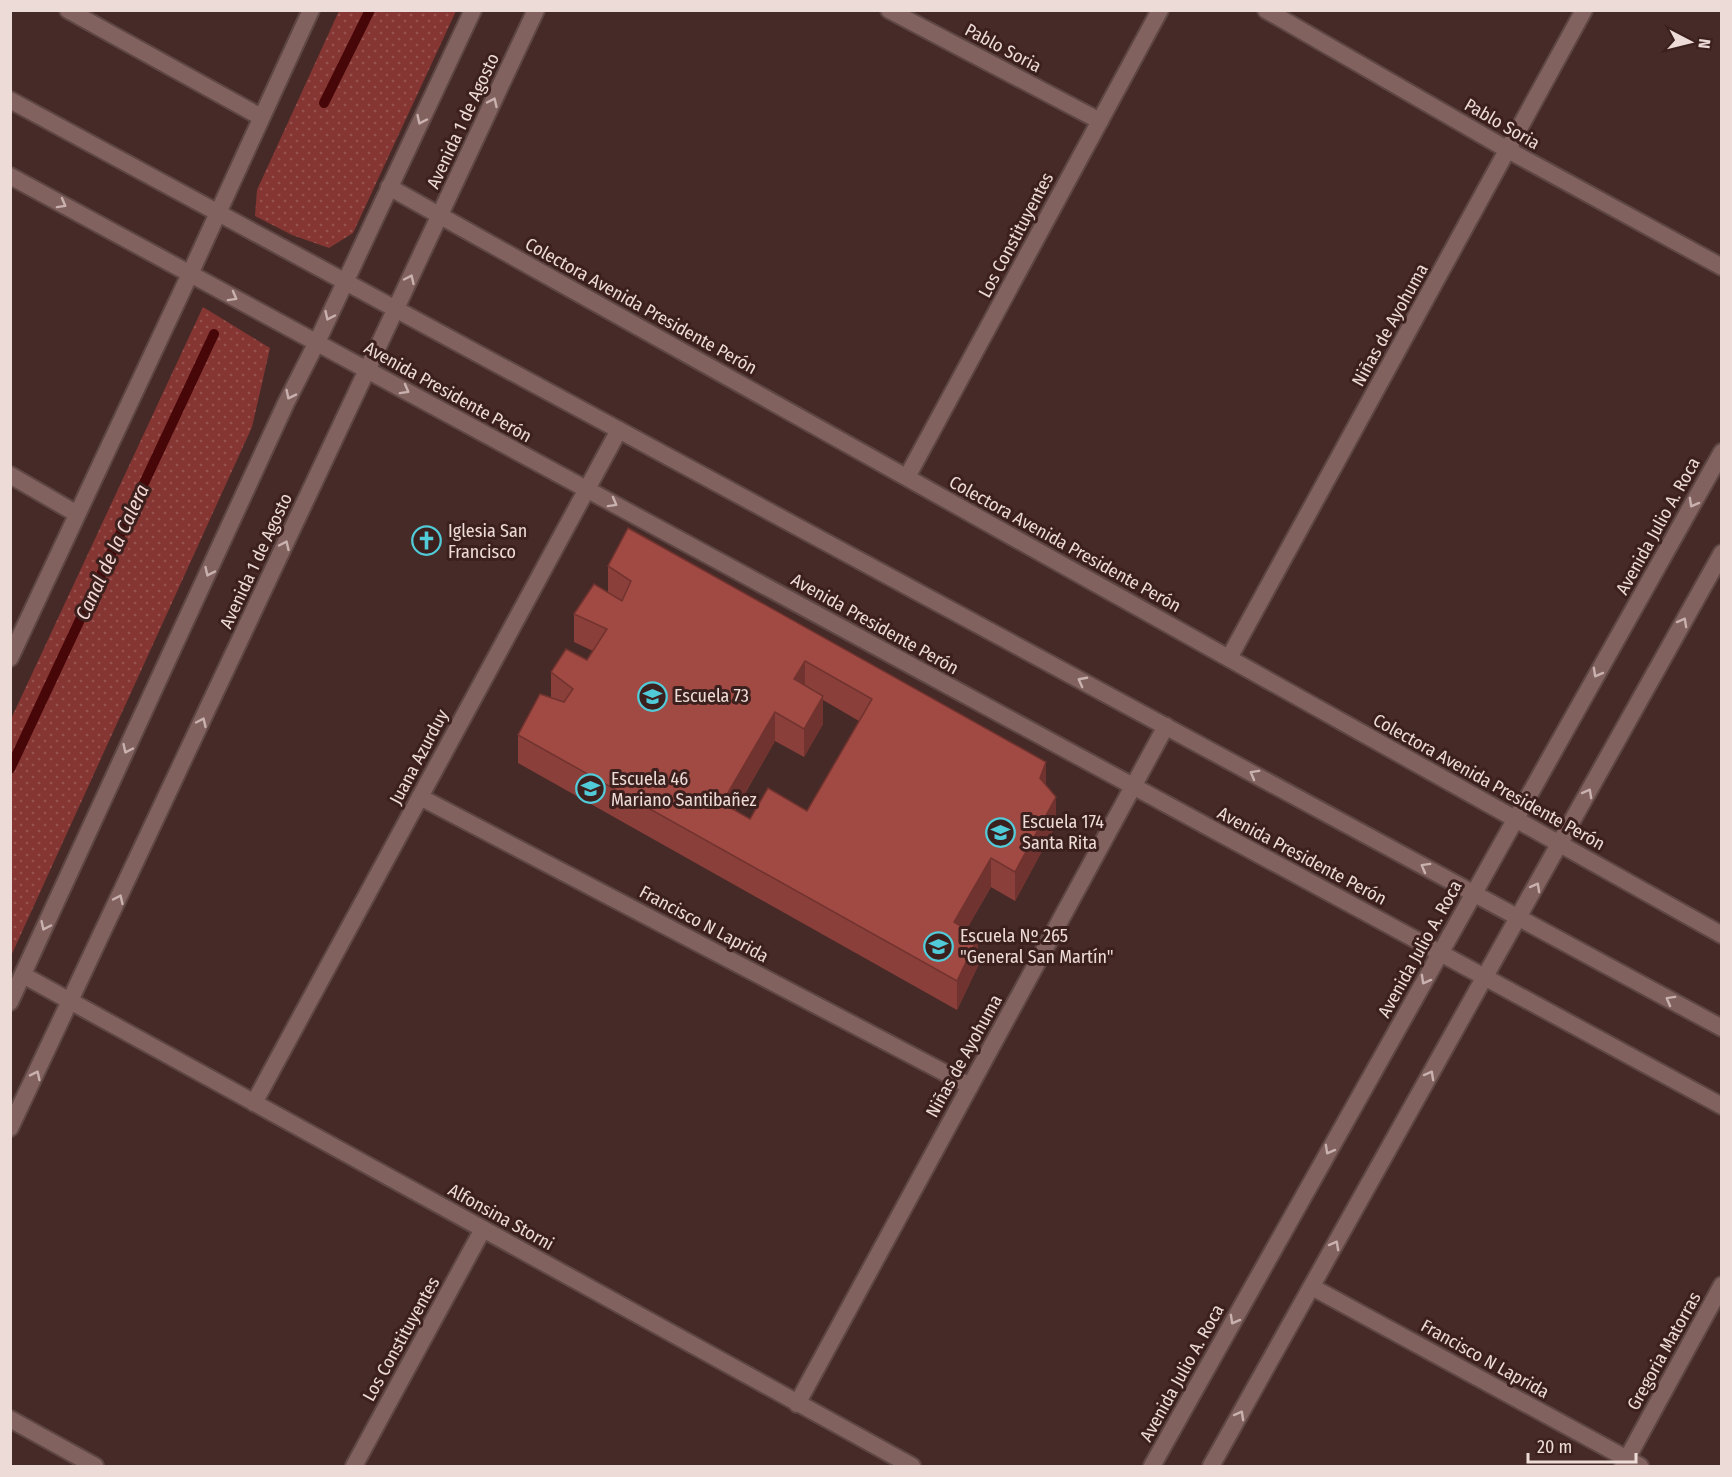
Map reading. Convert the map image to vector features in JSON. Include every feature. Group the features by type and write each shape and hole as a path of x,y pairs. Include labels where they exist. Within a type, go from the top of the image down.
{"street":[{"path":"68,10 261,117"},
{"path":"10,658 311,10"},
{"path":"10,1002 281,414 473,10"},
{"name":"Avenida 1 de Agosto","path":"10,1128 536,10"},
{"name":"Pablo Soria","path":"889,10 1100,121"},
{"name":"Los Constituyentes","path":"907,477 1160,10"},
{"name":"Pablo Soria","path":"1266,10 1508,150 1722,267"},
{"name":"Niñas de Ayohuma","path":"1229,658 1584,10"},
{"path":"10,100 1722,1028"},
{"name":"Avenida Presidente Perón","path":"10,176 1722,1106"},
{"name":"Colectora Avenida Presidente Perón","path":"389,187 1722,934"},
{"name":"Juana Azurduy","path":"254,1103 619,430"},
{"name":"Avenida Julio A. Roca","path":"1152,1467 1722,452"},
{"path":"10,475 78,514"},
{"path":"1211,1467 1722,553"},
{"name":"Niñas de Ayohuma","path":"797,1404 1166,726"},
{"name":"Francisco N Laprida","path":"420,796 970,1086"},
{"name":"Alfonsina Storni","path":"23,975 912,1467"},
{"name":"Los Constituyentes","path":"354,1467 483,1229"},
{"name":"Gregoria Matorras","path":"1630,1464 1722,1285"},
{"name":"Francisco N Laprida","path":"1312,1287 1630,1464"},
{"path":"10,1419 95,1467"}],"shaded area":[{"path":"339,11 456,11 353,233 329,248 292,235 255,216 257,190"},
{"path":"203,307 270,348 252,427 11,956 11,719"}],"building":[{"path":"628,528 1046,762 1040,778 1056,797 1015,872 991,858 954,922 978,937 957,981 518,735 540,694 564,702 573,689 551,672 566,649 587,660 607,629 574,614 594,584 622,601 631,581 608,566","holes":["805,661 872,699 807,811 768,788 750,819 722,803 775,712 804,729 823,696 794,679"]}],"waterway":[{"name":"Canal de la Calera","path":"324,103 370,10"},
{"name":"Canal de la Calera","path":"10,769 214,334"}],"place":[{"name":"Iglesia San Francisco","path":"427,541"},
{"name":"Escuela 73","path":"653,696"},
{"name":"Escuela 46 Mariano Santibañez","path":"590,789"},
{"name":"Escuela 174 Santa Rita","path":"1001,832"},
{"name":"Escuela Nº 265 \"General San Martín\"","path":"939,946"}]}
